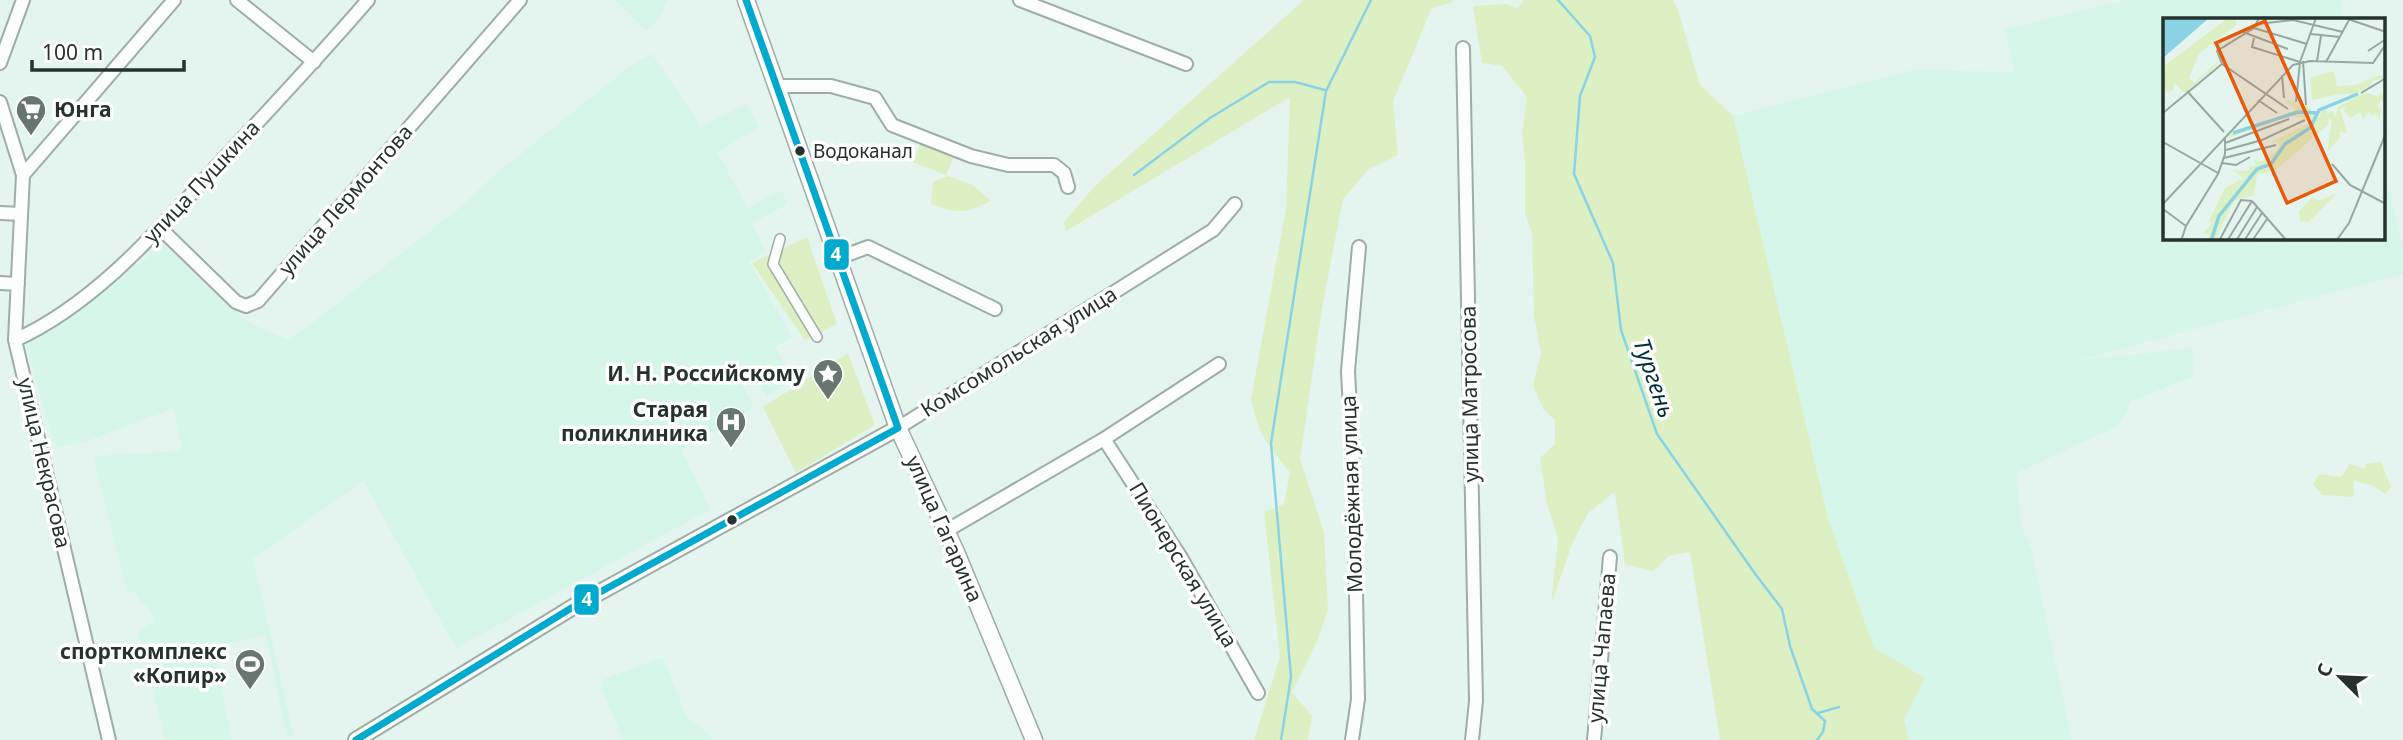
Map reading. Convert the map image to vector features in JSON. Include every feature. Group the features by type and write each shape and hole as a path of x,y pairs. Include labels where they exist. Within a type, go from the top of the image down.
{"main road":[{"name":"улица Гагарина","path":"746,0 898,428 946,531 1034,740"}],"street":[{"path":"0,63 23,0"},
{"path":"23,175 174,0"},
{"path":"236,0 314,62"},
{"name":"улица Пушкина","path":"15,340 41,328 144,245 368,0"},
{"name":"улица Лермонтова","path":"160,228 236,302 246,306 258,301 520,0"},
{"path":"1020,0 1186,64"},
{"name":"улица Матросова","path":"1463,48 1476,687 1472,740"},
{"path":"778,86 831,86 875,98 891,125 971,156 1008,165 1054,165 1064,173 1068,187"},
{"name":"улица Некрасова","path":"0,102 23,175 15,340 109,740"},
{"name":"Комсомольская улица","path":"356,740 573,607 898,428 1213,230 1235,204"},
{"path":"0,214 21,214"},
{"path":"780,239 773,264 817,337"},
{"path":"836,259 868,247 995,309"},
{"name":"Молодёжная улица","path":"1352,740 1358,699 1354,486 1348,371 1359,247"},
{"path":"0,283 18,284"},
{"path":"946,531 1104,439 1219,364"},
{"name":"Пионерская улица","path":"1104,439 1180,556 1258,693"},
{"name":"улица Чапаева","path":"1594,740 1610,556"}],"shaded area":[{"path":"615,0 667,0 659,19 646,30"},
{"path":"2125,0 2340,0 2345,18 2163,18 2163,240 2386,240 2386,179 2403,247 2403,274 2079,360 2193,348 2194,376 2132,401 2118,426 2017,473 2021,524 2032,551 2072,740 1909,740 1904,719 1925,678 1874,649 1828,518 1733,116 1913,70 2014,72 2005,29"},
{"path":"652,54 701,126 746,104 759,127 717,152 748,208 781,190 788,204 752,223 766,252 749,261 792,337 775,347 792,380 767,397 752,370 739,378 754,408 681,450 711,509 456,648 363,481 253,559 294,736 287,737 266,635 214,646 232,740 165,740 138,631 154,622 147,603 142,604 136,592 127,592 93,456 182,451 174,408 87,441 55,448 25,343 42,335 164,244 176,248 247,322 290,340 462,206 490,179 634,63"},
{"path":"663,657 687,718 709,734 712,740 623,740 599,681"}],"green space":[{"path":"1304,0 1453,0 1432,8 1393,101 1398,155 1369,169 1343,199 1322,308 1300,459 1324,532 1328,610 1317,641 1292,692 1312,716 1308,740 1254,740 1280,657 1264,512 1284,504 1290,472 1265,438 1251,399 1286,209 1290,97 1066,231 1064,222 1095,186"},
{"path":"1524,0 1673,0 1700,85 1733,116 1828,518 1874,648 1925,678 1904,719 1909,740 1720,740 1690,552 1669,556 1653,571 1625,564 1615,492 1588,513 1573,542 1551,604 1558,539 1547,503 1540,458 1555,444 1555,420 1543,409 1533,385 1541,354 1534,315 1532,233 1525,213 1522,134 1527,97 1502,66 1482,63 1473,6 1506,4 1517,8"},
{"path":"922,141 955,154 946,175 913,162"},
{"path":"948,176 973,185 991,201 961,211 931,204 933,182"},
{"path":"807,237 837,324 805,340 752,263"},
{"path":"848,353 875,425 796,473 763,407"},
{"path":"2381,462 2391,487 2385,494 2372,485 2354,481 2353,497 2322,495 2313,484 2320,474 2341,477 2350,464 2365,469 2366,464"}],"waterway":[{"path":"1281,740 1291,677 1271,443 1326,91 1371,0"},
{"name":"Тургень","path":"1558,0 1590,36 1595,57 1580,96 1574,174 1613,263 1621,330 1657,434 1782,609 1790,646 1812,709 1825,721 1823,732 1817,740"},
{"path":"1134,175 1210,118 1269,82 1295,82 1325,90"},
{"path":"1818,713 1839,707"}],"transit line":[{"name":"4","path":"356,740 573,607 898,428 746,0"}],"place":[{"name":"Юнга","path":"31,137"},
{"name":"Водоканал","path":"800,151"},
{"name":"И. Н. Российскому","path":"828,401"},
{"name":"Старая поликлиника","path":"731,449"},
{"name":"спорткомплекс «Копир»","path":"250,691"}]}
